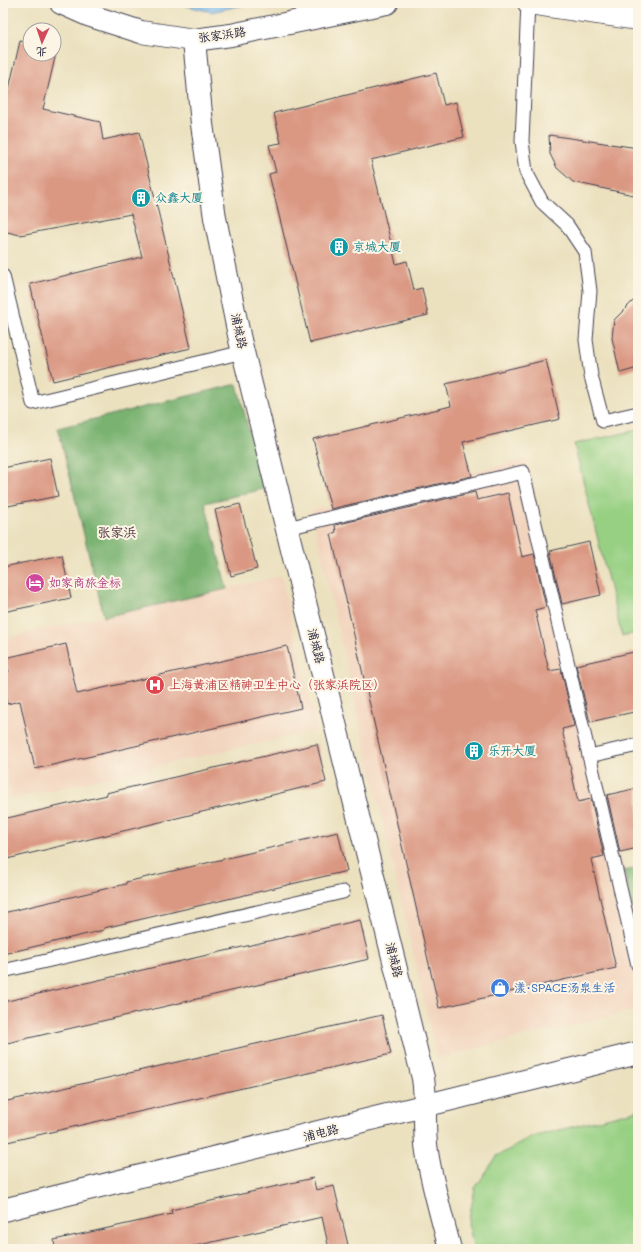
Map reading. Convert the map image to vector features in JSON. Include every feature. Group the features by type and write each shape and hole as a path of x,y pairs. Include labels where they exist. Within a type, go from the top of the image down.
{"street":[{"name":"张家浜路","path":"61,3 88,15 141,32 194,40 231,35 387,3"},
{"path":"528,3 638,19"},
{"name":"浦城路","path":"194,40 202,124 215,218 243,352 420,1064 427,1107 425,1128 427,1152 450,1249"},
{"name":"浦电路","path":"3,1210 427,1107 638,1053"}],"lane":[{"path":"528,3 522,141 526,172 542,202 567,225 585,252 590,291 586,340 590,376 603,421 638,413"},
{"path":"3,276 33,404 243,352"},
{"path":"287,528 522,472 638,965"},
{"path":"589,756 638,745"},
{"path":"3,971 343,892"}],"shaded area":[{"name":"乐开大厦","path":"526,459 638,928 638,1009 437,1058 311,510"},
{"name":"上海黄浦区精神卫生中心（张家浜院区）","path":"281,576 317,730 12,799 3,760 3,639"}],"green space":[{"path":"237,384 264,489 205,503 227,589 104,617 58,428"},
{"path":"638,430 638,633 622,636 574,444"},
{"path":"638,868 638,929 624,871"},
{"path":"638,1110 638,1249 474,1249 468,1223 475,1188 497,1156 532,1137"}],"water":[{"path":"176,3 254,3 211,12"}],"building":[{"path":"20,41 22,41 22,62 54,62 43,109 100,122 103,140 139,132 191,348 53,381 30,284 142,257 131,214 20,235 3,231 3,115"},
{"path":"436,73 444,105 456,102 464,137 371,160 396,264 407,261 414,290 422,288 428,315 310,343 269,174 276,172 269,145 281,143 274,113"},
{"path":"549,135 638,148 638,196 573,182 557,168 550,154"},
{"path":"638,296 638,368 620,373 612,338 614,320"},
{"path":"546,360 560,419 463,442 472,476 331,509 313,439 451,406 446,384"},
{"path":"50,458 58,496 3,507 3,468"},
{"name":"乐开大厦","path":"475,492 477,500 508,493 522,557 534,554 546,607 535,610 549,671 561,669 574,726 562,729 578,802 591,799 604,856 591,859 616,968 439,1008 331,534 336,532 335,525"},
{"path":"240,504 257,569 231,576 215,510"},
{"path":"589,542 601,595 562,604 550,551"},
{"name":"如家商旅金标","path":"62,555 71,598 3,612 3,567"},
{"path":"66,644 77,694 287,646 301,708 35,769 20,701 7,704 3,685 3,674 9,672 5,658"},
{"path":"638,651 638,711 590,722 576,665"},
{"path":"317,744 326,782 3,860 3,819 107,795 106,793"},
{"path":"638,788 638,848 620,852 607,795"},
{"path":"338,832 347,871 104,928 104,930 3,954 3,913 126,884 126,882"},
{"path":"360,920 369,959 3,1044 3,1002"},
{"path":"382,1015 391,1054 3,1143 3,1102"},
{"path":"313,1178 316,1190 334,1186 349,1249 329,1249 322,1217 182,1249 55,1249 54,1240 172,1214 171,1210"}],"place":[{"name":"众鑫大厦","path":"141,198"},
{"name":"京城大厦","path":"339,247"},
{"name":"如家商旅金标","path":"35,583"},
{"name":"上海黄浦区精神卫生中心（张家浜院区）","path":"155,685"},
{"name":"乐开大厦","path":"474,751"},
{"name":"漾·SPACE汤泉生活","path":"500,988"}],"district":[{"name":"张家浜","path":"117,532"}]}
